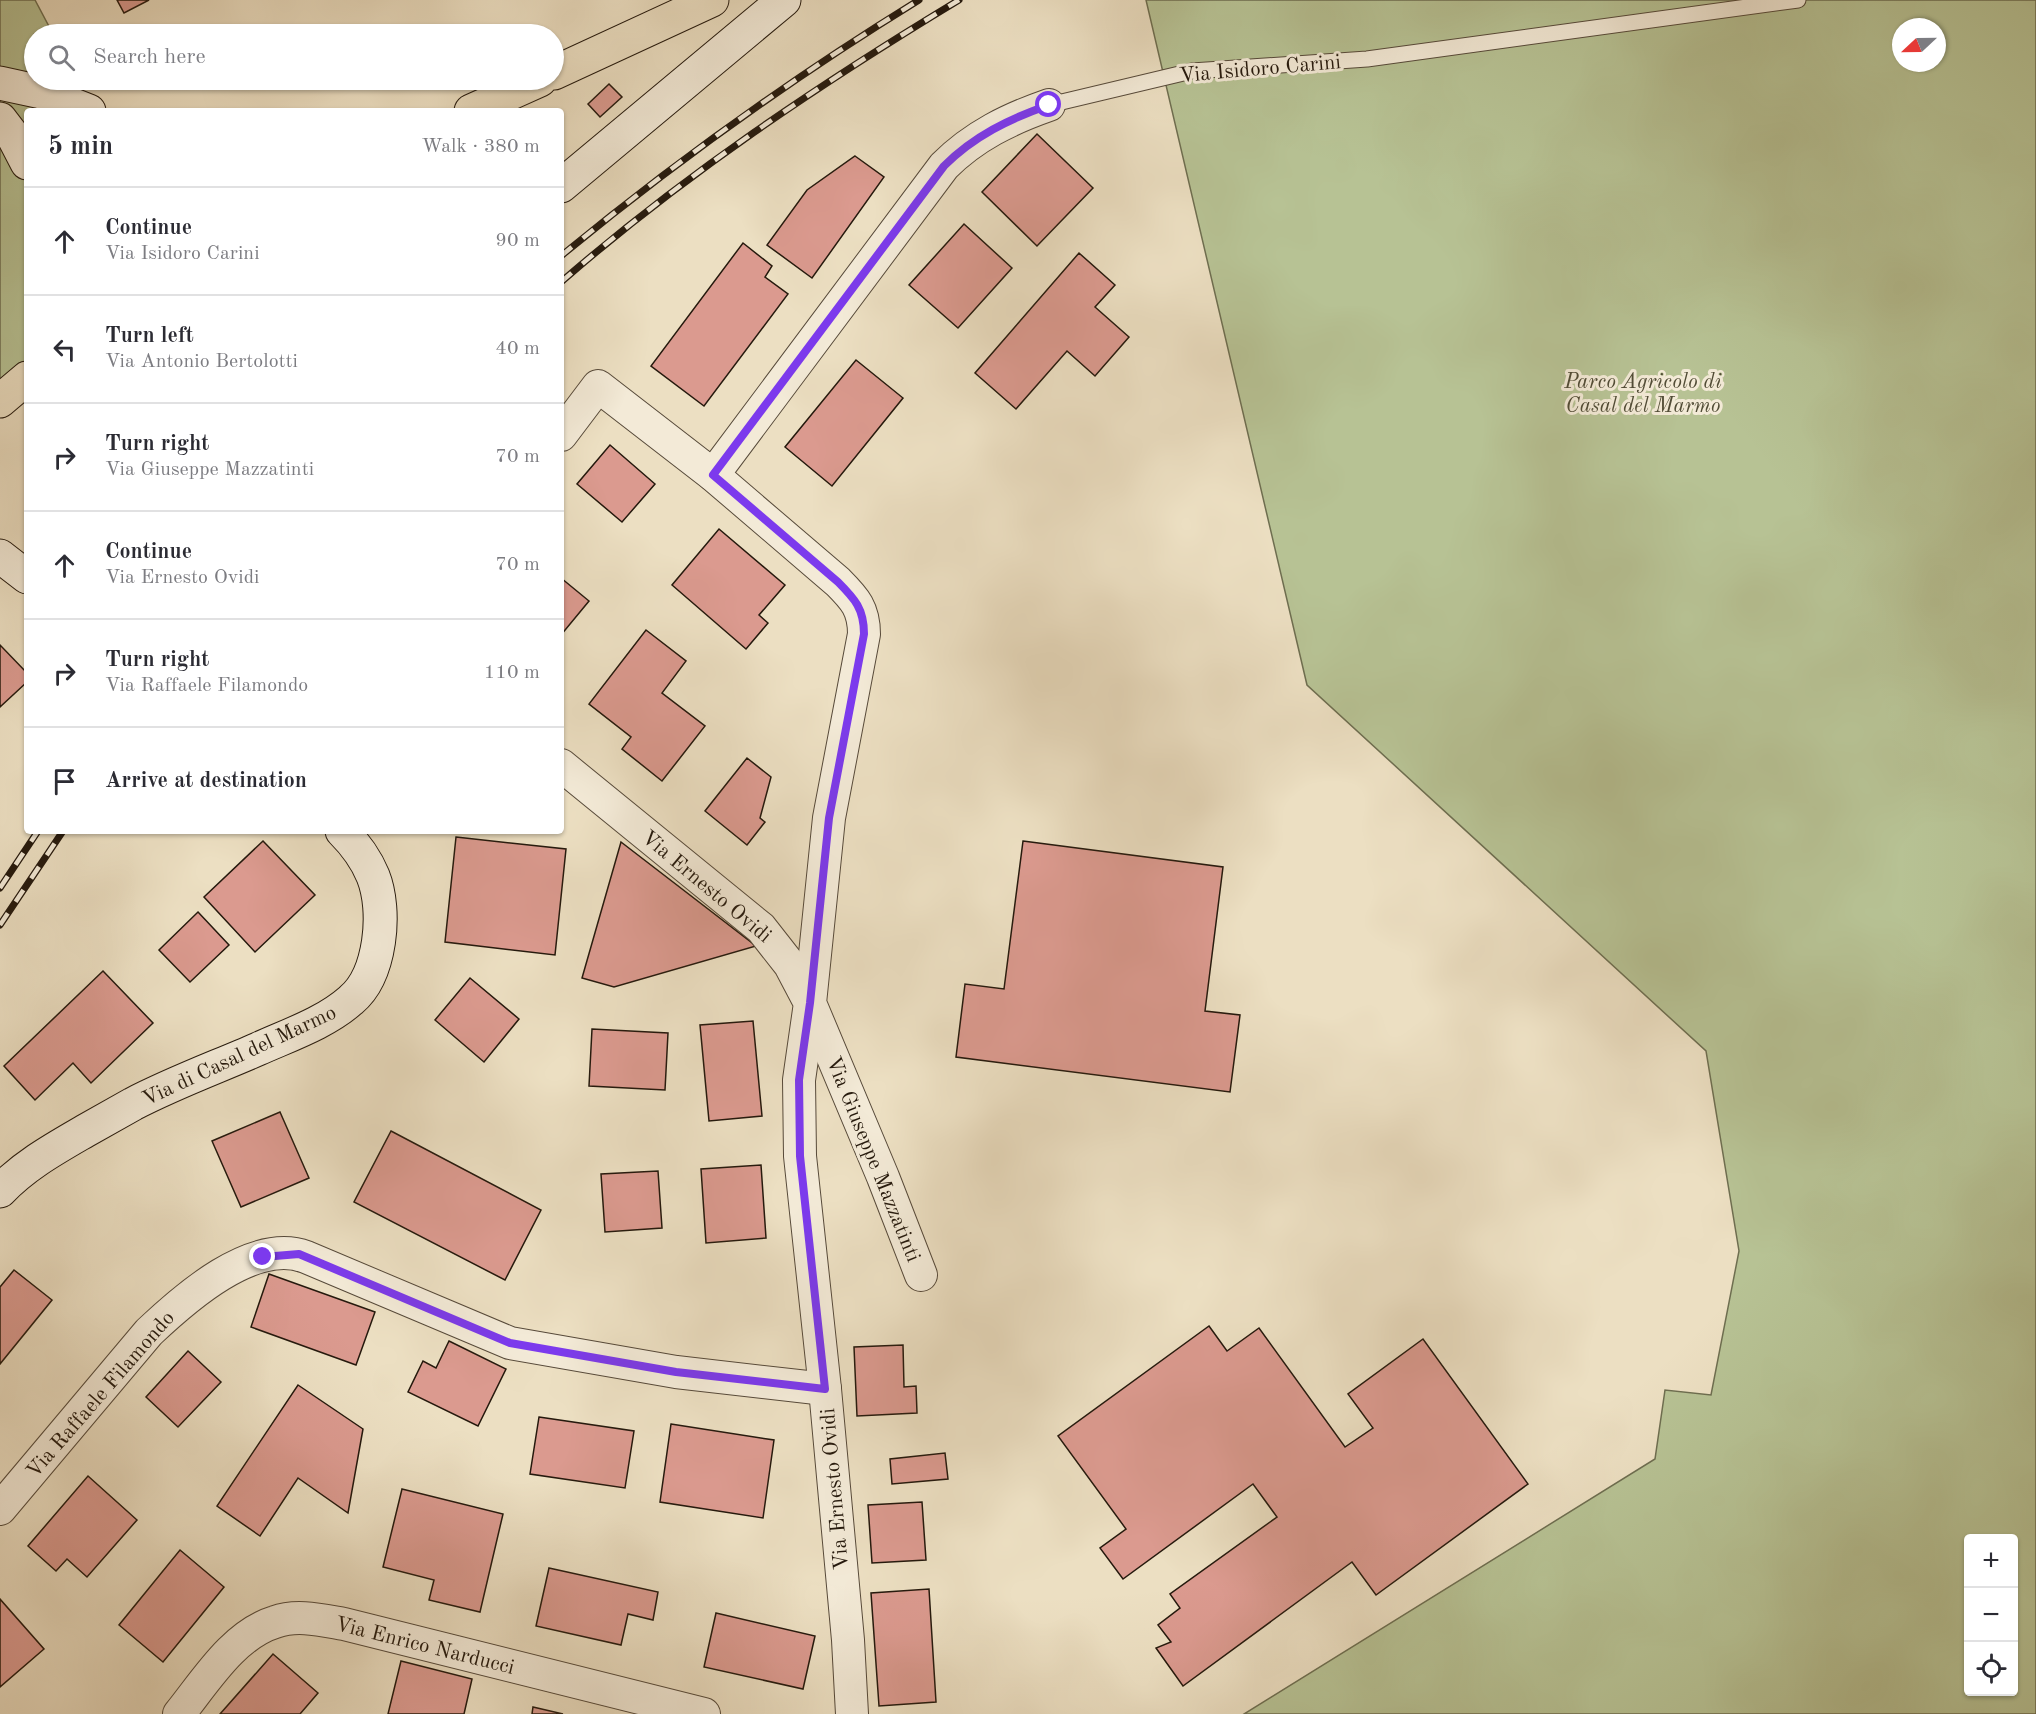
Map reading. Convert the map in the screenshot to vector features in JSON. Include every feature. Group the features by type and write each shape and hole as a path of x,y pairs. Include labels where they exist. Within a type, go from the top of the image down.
{"main road":[{"path":"564,183 784,0"},
{"path":"564,68 691,4"},
{"path":"0,83 24,88"},
{"path":"32,90 81,108"},
{"path":"478,108 518,90"},
{"path":"0,94 24,115"},
{"path":"0,119 13,136 24,157"},
{"path":"0,401 24,381"},
{"name":"Via di Casal del Marmo","path":"0,1191 43,1155 134,1104 300,1030 329,1015 351,1000 362,989 372,967 379,939 380,909 374,878 368,865 359,850 345,834"}],"street":[{"name":"Via Isidoro Carini","path":"713,475 944,166 966,145 980,136 1020,115 1049,105"},
{"path":"564,431 598,386 713,475"},
{"name":"Via Giuseppe Mazzatinti","path":"713,475 838,582 855,599 864,619 864,634 829,818 810,1003 883,1177 921,1275"},
{"name":"Via Ernesto Ovidi","path":"564,767 762,928 790,965 810,1003 799,1080 800,1156 825,1389 852,1714"},
{"name":"Via Raffaele Filamondo","path":"0,1509 149,1332 175,1308 222,1274 246,1262 277,1255 292,1254 306,1257 510,1343 676,1372 825,1389"},
{"name":"Via Enrico Narducci","path":"179,1714 224,1660 242,1641 258,1629 276,1621 308,1618 344,1624 704,1714"}],"lane":[{"name":"Via Isidoro Carini","path":"1049,105 1192,71 1367,58 1798,0"}],"green space":[{"path":"0,0 35,0 48,24 24,24 24,90 81,90 91,108 24,108 24,383 0,405"},
{"name":"Parco Agricolo di Casal del Marmo","path":"1146,0 2036,0 2036,1714 1244,1714 1655,1459 1665,1390 1711,1395 1739,1251 1706,1051 1307,685"}],"building":[{"path":"117,0 149,0 124,13"},
{"path":"609,84 622,97 600,117 588,104"},
{"path":"1037,134 1093,188 1037,246 982,192"},
{"path":"855,156 884,177 812,278 767,245 807,190"},
{"path":"964,224 1012,268 958,328 909,285"},
{"path":"743,243 772,266 765,277 788,294 704,406 651,366"},
{"path":"1079,253 1115,285 1095,307 1129,337 1095,376 1067,351 1016,409 975,373"},
{"path":"856,360 903,398 832,486 785,447"},
{"path":"610,445 655,484 622,522 577,484"},
{"path":"719,529 785,585 759,615 768,623 746,649 672,585"},
{"path":"564,580 589,601 564,631"},
{"path":"646,630 686,661 662,693 705,726 662,781 622,749 631,737 589,704"},
{"path":"0,645 24,670 24,685 0,707"},
{"path":"747,758 771,777 760,818 765,822 747,845 705,811"},
{"path":"456,837 566,849 555,955 445,942"},
{"path":"263,841 315,895 255,952 204,897"},
{"path":"1023,841 1223,867 1205,1011 1240,1015 1230,1092 956,1057 965,984 1004,989"},
{"path":"621,842 756,946 614,987 582,978"},
{"path":"198,912 229,945 190,982 159,950"},
{"path":"103,971 153,1023 91,1083 73,1063 35,1100 4,1066"},
{"path":"470,978 519,1019 484,1062 435,1020"},
{"path":"753,1021 762,1116 709,1121 700,1025"},
{"path":"592,1029 668,1033 665,1090 589,1086"},
{"path":"280,1112 309,1178 241,1207 212,1141"},
{"path":"391,1131 541,1210 505,1280 354,1202"},
{"path":"761,1165 766,1238 706,1243 701,1169"},
{"path":"658,1171 662,1228 605,1232 601,1174"},
{"path":"14,1270 52,1300 0,1364 0,1287"},
{"path":"269,1274 375,1312 356,1365 251,1327"},
{"path":"1209,1326 1227,1351 1259,1328 1345,1447 1373,1428 1348,1394 1423,1339 1528,1484 1376,1595 1352,1562 1183,1686 1156,1648 1171,1642 1158,1625 1180,1608 1170,1594 1277,1517 1253,1484 1123,1579 1100,1548 1126,1529 1058,1436"},
{"path":"449,1341 506,1369 478,1426 408,1392 423,1361 436,1368"},
{"path":"903,1345 904,1387 916,1386 917,1413 857,1416 854,1347"},
{"path":"188,1351 221,1382 178,1427 146,1397"},
{"path":"298,1385 363,1429 348,1513 298,1478 260,1536 217,1506"},
{"path":"539,1417 634,1431 625,1488 530,1474"},
{"path":"671,1424 774,1440 763,1518 660,1502"},
{"path":"945,1453 948,1479 892,1484 890,1459"},
{"path":"88,1476 137,1520 87,1577 67,1559 56,1571 28,1546"},
{"path":"402,1489 503,1514 480,1612 429,1600 434,1580 383,1567"},
{"path":"922,1502 926,1560 872,1563 868,1505"},
{"path":"180,1550 224,1587 163,1662 119,1625"},
{"path":"549,1568 658,1592 653,1620 628,1614 621,1645 536,1626"},
{"path":"929,1589 936,1702 879,1706 871,1593"},
{"path":"0,1599 44,1649 0,1687"},
{"path":"716,1613 815,1636 803,1689 704,1667"},
{"path":"273,1654 318,1693 300,1714 220,1714"},
{"path":"401,1661 472,1679 464,1714 388,1714"},
{"path":"533,1707 563,1714 532,1714"}],"railway":[{"path":"564,254 691,154 826,59 919,0"},
{"path":"564,280 656,205 754,132 855,64 959,0"},
{"path":"0,888 36,834"},
{"path":"0,925 61,834"}],"route":[{"path":"263,1257 299,1254 510,1343 676,1372 825,1389 803,1193 798,1099 829,818 864,634 864,619 855,599 838,582 713,475 944,166 966,145 980,136 1020,115 1049,105"}]}
